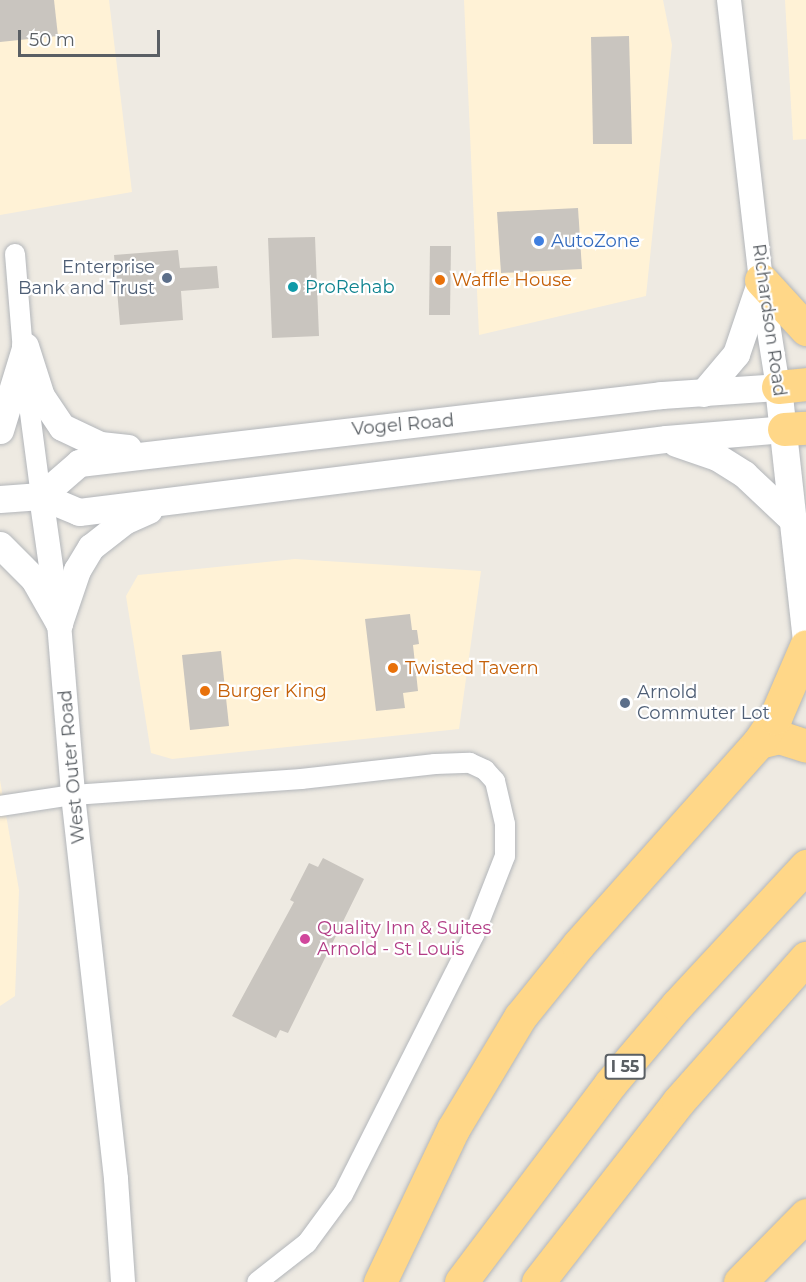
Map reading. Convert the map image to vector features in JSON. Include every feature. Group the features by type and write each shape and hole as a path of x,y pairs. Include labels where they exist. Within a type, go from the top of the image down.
{"highway":[{"path":"761,280 806,329"},
{"path":"380,1282 453,1129 520,1017 578,945 759,742 775,718 806,646"},
{"path":"759,742 779,737 805,745"},
{"name":"I 55","path":"461,1282 610,1084 806,866"},
{"path":"538,1282 678,1102 806,958"},
{"path":"740,1282 806,1215"},
{"path":"777,1246 806,1233"}],"main road":[{"path":"703,393 736,354 761,280"},
{"path":"0,430 25,346"},
{"path":"25,346 41,396 62,427 100,445 174,452"},
{"name":"Vogel Road","path":"41,496 79,463 792,385"},
{"name":"Richardson Road","path":"792,385 796,523 806,640"},
{"path":"0,499 41,496 79,512 666,439 795,428"},
{"path":"666,439 717,457 744,474 796,523"},
{"path":"59,623 77,570 91,547 124,521 177,500"},
{"path":"0,544 34,579 59,623"}],"street":[{"name":"Richardson Road","path":"729,0 761,280 792,385"},
{"name":"West Outer Road","path":"15,254 25,346 25,375 59,623 73,795 116,1179 123,1282"},
{"path":"0,806 73,795 301,779 435,764 470,763 485,770 495,781 505,824 505,856 474,935 343,1194 307,1243 256,1282"}],"shaded area":[{"path":"0,0 109,0 132,192 0,215"},
{"path":"464,0 663,0 672,45 646,296 479,335"},
{"path":"785,0 806,0 806,139 793,140"},
{"path":"295,559 481,571 459,729 172,759 151,753 126,596 138,575"},
{"path":"0,780 19,890 15,996 0,1006"}],"building":[{"path":"0,0 54,0 58,36 0,42"},
{"path":"629,36 632,144 593,144 591,37"},
{"name":"AutoZone","path":"578,208 582,269 501,273 497,212"},
{"name":"ProRehab","path":"315,237 319,336 272,338 268,238"},
{"name":"Waffle House","path":"430,246 451,246 450,315 429,315"},
{"name":"Enterprise Bank and Trust","path":"178,250 180,268 217,266 219,288 181,291 183,320 120,325 114,255"},
{"name":"Twisted Tavern","path":"410,614 412,630 417,630 419,644 413,645 418,691 403,693 405,708 376,711 365,619"},
{"name":"Burger King","path":"221,651 229,726 190,730 182,655"},
{"name":"Quality Inn & Suites Arnold - St Louis","path":"323,858 364,879 288,1033 280,1030 276,1038 232,1016 294,902 290,900 309,863 318,867"}],"place":[{"name":"AutoZone","path":"539,241"},
{"name":"Enterprise Bank and Trust","path":"167,278"},
{"name":"Waffle House","path":"440,280"},
{"name":"ProRehab","path":"293,287"},
{"name":"Twisted Tavern","path":"393,668"},
{"name":"Burger King","path":"205,691"},
{"name":"Arnold Commuter Lot","path":"625,703"},
{"name":"Quality Inn & Suites Arnold - St Louis","path":"305,939"}]}
